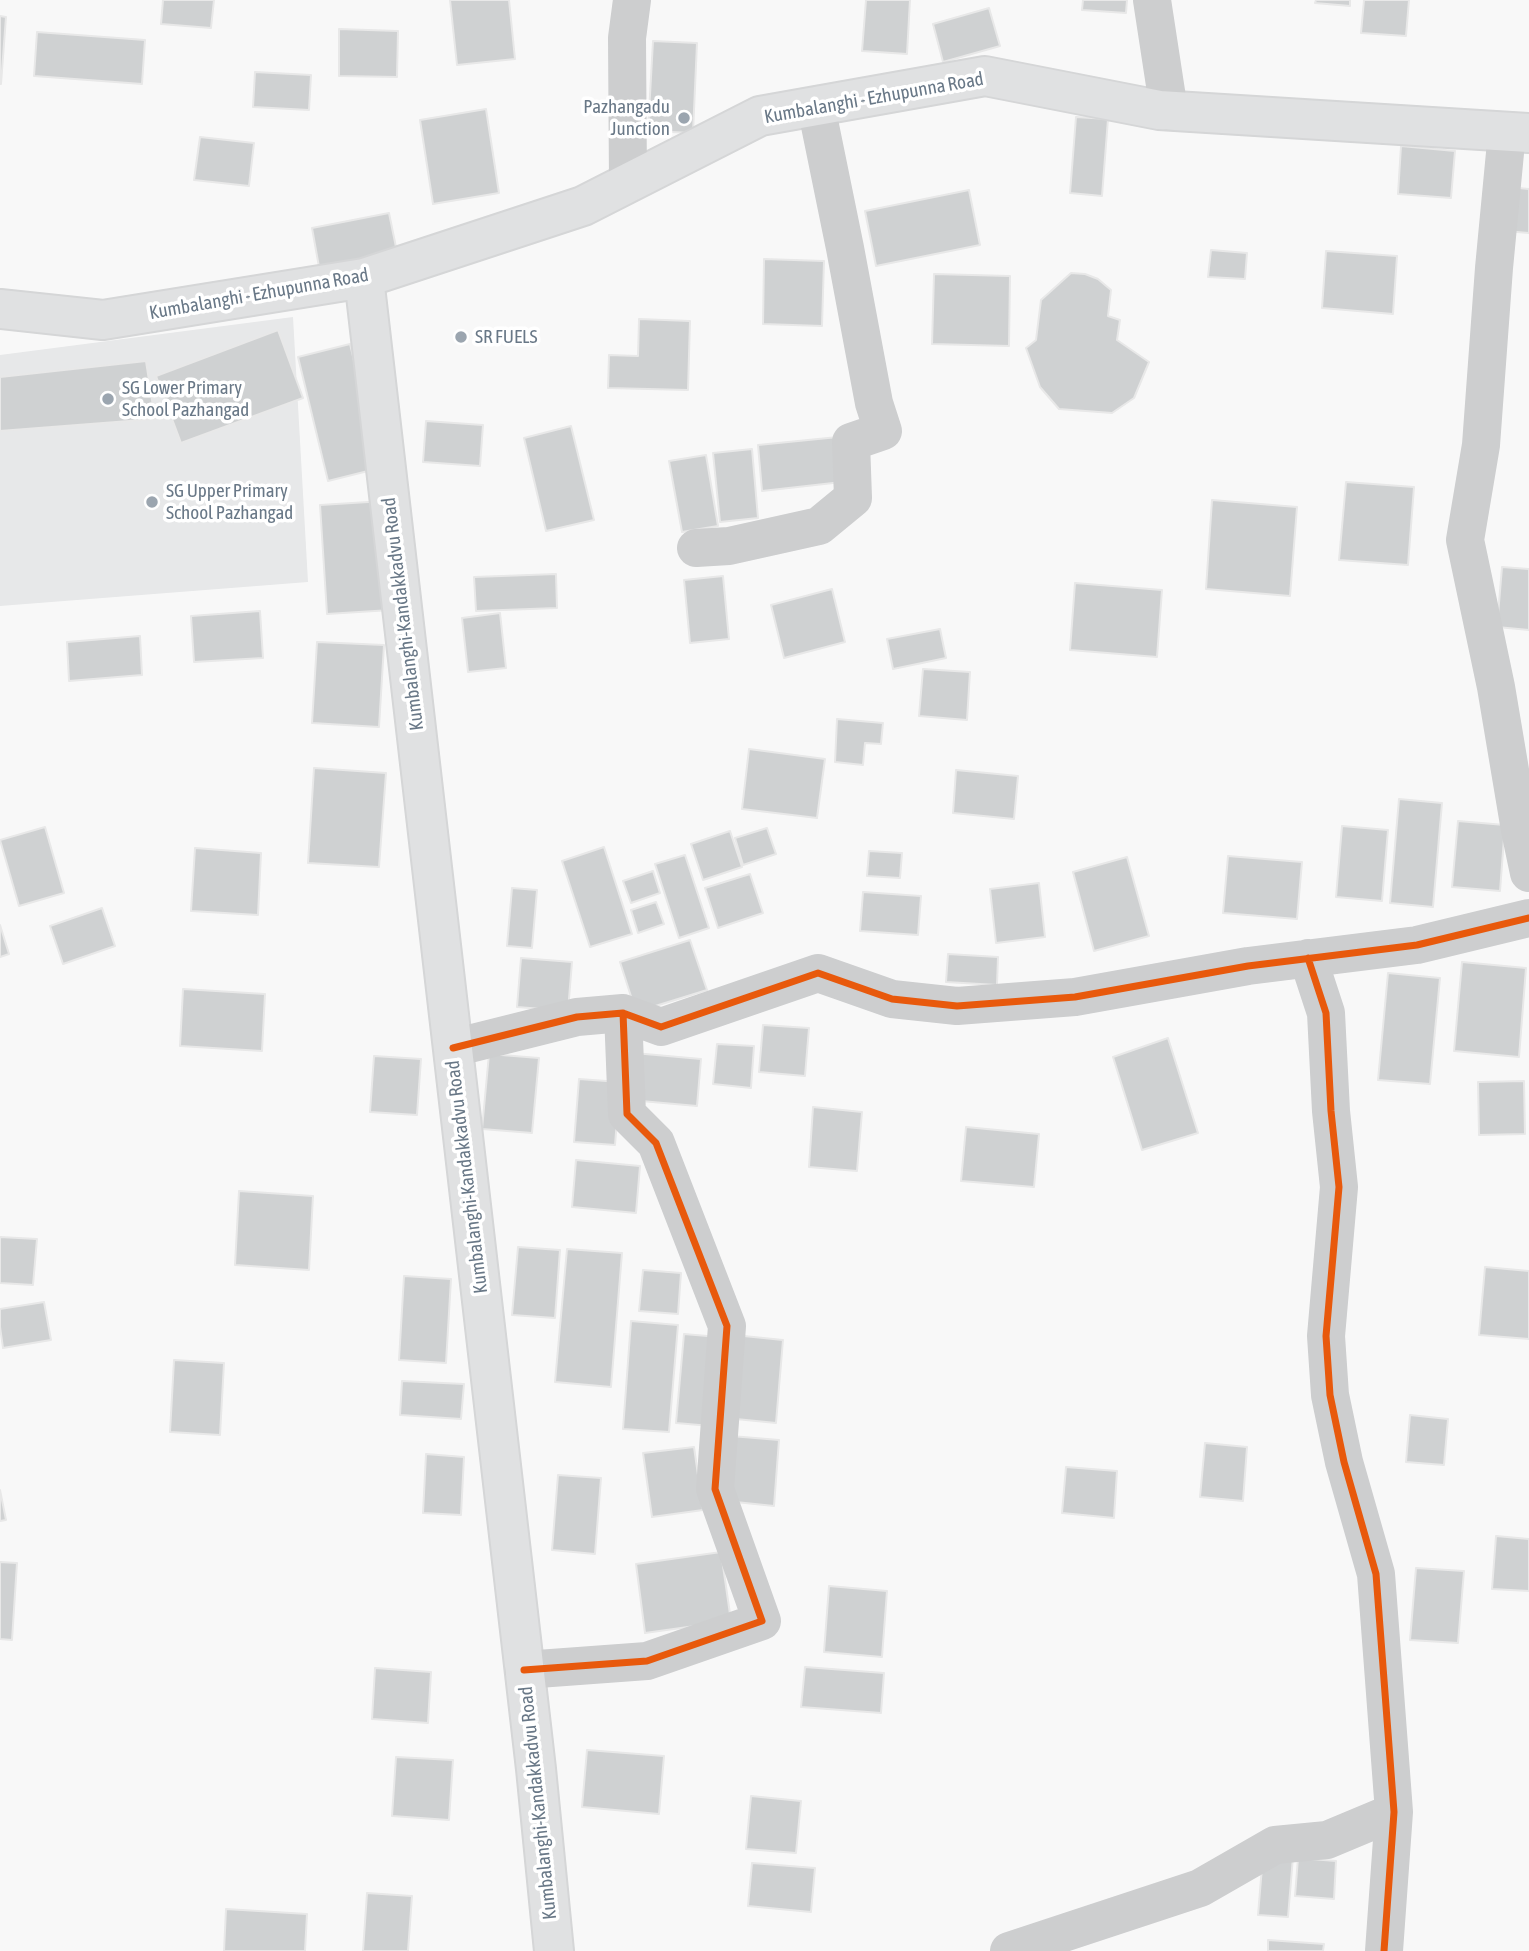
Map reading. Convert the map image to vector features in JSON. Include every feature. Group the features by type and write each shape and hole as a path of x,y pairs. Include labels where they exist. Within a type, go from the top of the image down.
{"main road":[{"name":"Kumbalanghi - Ezhupunna Road","path":"0,309 103,320 364,278 583,206 760,116 985,76 1169,111 1518,132"},
{"name":"Kumbalanghi-Kandakkadvu Road","path":"364,278 536,1769 554,1951"}],"street":[{"path":"628,183 627,38 632,0"},
{"path":"1152,0 1169,111"},
{"path":"696,548 729,546 820,526 853,498 851,442 883,432 874,403 816,106"},
{"path":"1518,132 1494,268 1481,445 1465,540 1496,687 1529,873"},
{"path":"453,1048 577,1017 623,1013 660,1027 818,973 892,999 957,1006 1075,997 1248,966 1417,945 1529,919"},
{"path":"1308,958 1326,1013 1331,1111 1339,1187 1326,1336 1330,1395 1344,1462 1376,1574 1394,1812 1384,1951"},
{"path":"524,1670 647,1661 762,1621 715,1489 727,1326 656,1143 627,1114 623,1013"},
{"path":"1009,1951 1200,1888 1275,1845 1327,1840 1394,1812"}],"shaded area":[{"name":"SG Upper Primary School Pazhangad","path":"293,317 308,582 0,606 0,355"}],"building":[{"path":"163,0 214,0 211,28 161,24"},
{"path":"450,0 509,0 515,59 457,65"},
{"path":"866,0 910,0 907,54 862,51"},
{"path":"1083,0 1127,0 1126,13 1082,10"},
{"path":"1316,0 1350,0 1350,6 1315,3"},
{"path":"1364,0 1409,0 1406,36 1361,33"},
{"path":"989,8 1000,46 943,62 933,24"},
{"path":"0,16 6,17 1,84 0,84"},
{"path":"339,29 398,31 397,77 339,76"},
{"path":"37,32 145,40 142,84 34,76"},
{"path":"653,41 697,43 693,133 648,131"},
{"path":"255,72 311,75 309,110 253,107"},
{"path":"486,109 499,193 433,204 420,120"},
{"path":"1076,117 1108,119 1102,196 1070,193"},
{"path":"200,137 254,143 249,186 194,180"},
{"path":"1401,146 1455,151 1451,198 1398,194"},
{"path":"1508,187 1529,189 1529,233 1505,231"},
{"path":"969,190 980,245 876,266 865,211"},
{"path":"389,213 397,252 319,267 312,228"},
{"path":"1211,250 1247,253 1245,279 1208,277"},
{"path":"1326,251 1397,256 1393,314 1322,308"},
{"path":"764,259 824,261 822,326 763,324"},
{"path":"1071,273 1098,279 1111,290 1108,316 1120,320 1117,340 1149,362 1134,398 1112,413 1059,409 1040,387 1026,348 1036,340 1041,300"},
{"path":"934,274 1010,276 1009,346 932,344"},
{"path":"639,319 690,321 688,390 608,388 609,355 638,356"},
{"path":"278,330 303,398 181,443 156,376"},
{"path":"350,344 380,468 328,481 298,357"},
{"path":"146,361 155,419 0,431 0,377"},
{"path":"426,421 483,425 480,466 423,462"},
{"path":"571,426 594,520 546,531 524,438"},
{"path":"838,437 842,482 762,491 758,445"},
{"path":"752,449 758,518 720,522 713,453"},
{"path":"706,455 718,526 682,532 669,461"},
{"path":"1346,482 1414,487 1408,565 1339,560"},
{"path":"1212,500 1297,507 1290,596 1206,589"},
{"path":"384,501 391,610 327,614 320,505"},
{"path":"1502,567 1529,569 1529,630 1497,627"},
{"path":"556,574 557,608 476,611 474,577"},
{"path":"723,576 729,639 690,643 684,580"},
{"path":"1075,583 1162,590 1157,657 1070,650"},
{"path":"832,589 845,642 784,658 771,605"},
{"path":"260,611 263,658 194,662 191,616"},
{"path":"500,613 506,668 468,672 462,618"},
{"path":"940,629 946,658 893,669 887,639"},
{"path":"140,636 142,675 69,681 67,642"},
{"path":"317,642 384,645 379,727 312,723"},
{"path":"923,669 970,672 967,720 919,716"},
{"path":"837,719 883,723 881,744 865,743 863,765 835,762"},
{"path":"749,749 825,759 817,818 742,809"},
{"path":"314,768 386,773 379,867 308,863"},
{"path":"956,770 1018,776 1014,819 953,813"},
{"path":"1399,799 1442,803 1433,907 1390,903"},
{"path":"1458,821 1505,825 1500,891 1452,887"},
{"path":"1342,826 1388,830 1382,901 1336,897"},
{"path":"45,827 64,893 19,906 0,840"},
{"path":"767,828 776,854 743,865 735,838"},
{"path":"730,831 742,867 703,880 691,844"},
{"path":"604,847 632,934 590,947 562,861"},
{"path":"195,848 261,853 258,915 191,911"},
{"path":"869,851 902,853 900,878 867,876"},
{"path":"685,855 709,928 679,938 655,864"},
{"path":"1228,856 1302,862 1297,919 1223,913"},
{"path":"1127,857 1149,936 1094,951 1073,872"},
{"path":"653,871 660,893 631,903 623,881"},
{"path":"750,874 763,913 718,928 705,888"},
{"path":"1039,883 1045,937 996,943 990,889"},
{"path":"512,888 537,890 532,948 507,946"},
{"path":"863,892 921,896 918,935 860,931"},
{"path":"656,902 664,924 638,933 631,910"},
{"path":"102,908 115,946 63,964 50,926"},
{"path":"0,925 9,954 0,957"},
{"path":"690,940 707,990 636,1012 620,962"},
{"path":"948,954 998,957 997,985 946,982"},
{"path":"521,958 572,962 568,1011 517,1007"},
{"path":"1462,962 1526,968 1519,1057 1454,1051"},
{"path":"1388,973 1440,978 1430,1084 1378,1080"},
{"path":"183,989 265,994 262,1051 180,1046"},
{"path":"763,1025 809,1028 805,1076 759,1072"},
{"path":"1168,1038 1198,1133 1142,1150 1113,1057"},
{"path":"717,1044 754,1046 751,1088 713,1084"},
{"path":"634,1053 701,1059 697,1106 630,1100"},
{"path":"489,1054 539,1058 532,1133 482,1129"},
{"path":"374,1056 421,1059 417,1115 370,1112"},
{"path":"579,1079 620,1082 615,1145 574,1142"},
{"path":"1524,1081 1525,1134 1479,1135 1478,1082"},
{"path":"813,1107 862,1112 857,1171 809,1167"},
{"path":"966,1127 1039,1134 1034,1187 961,1181"},
{"path":"576,1160 640,1166 636,1213 572,1207"},
{"path":"239,1191 313,1196 309,1270 235,1265"},
{"path":"0,1237 37,1239 33,1285 0,1283"},
{"path":"518,1247 560,1250 555,1318 512,1315"},
{"path":"567,1249 622,1253 611,1387 555,1382"},
{"path":"1485,1267 1529,1271 1529,1339 1479,1335"},
{"path":"643,1270 681,1273 678,1314 639,1311"},
{"path":"404,1276 451,1279 446,1363 399,1360"},
{"path":"44,1302 51,1340 3,1348 0,1309"},
{"path":"631,1321 678,1325 669,1432 623,1429"},
{"path":"684,1334 719,1337 711,1426 676,1423"},
{"path":"734,1335 783,1340 776,1423 726,1418"},
{"path":"174,1360 224,1363 220,1435 170,1432"},
{"path":"402,1381 464,1384 461,1419 400,1415"},
{"path":"1410,1415 1448,1419 1444,1465 1406,1462"},
{"path":"731,1436 779,1440 774,1506 726,1501"},
{"path":"1205,1443 1247,1447 1243,1501 1200,1497"},
{"path":"694,1447 703,1510 652,1517 643,1453"},
{"path":"426,1454 464,1457 461,1515 423,1513"},
{"path":"1066,1467 1117,1471 1114,1518 1062,1513"},
{"path":"558,1475 601,1478 595,1554 552,1550"},
{"path":"0,1490 6,1520 0,1521"},
{"path":"1496,1536 1529,1539 1529,1591 1492,1589"},
{"path":"721,1552 731,1621 645,1633 636,1564"},
{"path":"0,1562 17,1563 12,1640 0,1639"},
{"path":"1416,1568 1464,1571 1458,1643 1410,1640"},
{"path":"829,1586 887,1591 882,1657 824,1652"},
{"path":"805,1667 884,1673 881,1713 801,1707"},
{"path":"375,1668 431,1672 428,1723 372,1719"},
{"path":"587,1750 664,1756 659,1814 582,1807"},
{"path":"396,1757 453,1760 449,1820 392,1816"},
{"path":"751,1796 801,1801 796,1853 746,1849"},
{"path":"1263,1855 1293,1857 1288,1917 1258,1915"},
{"path":"1298,1858 1336,1861 1334,1899 1295,1896"},
{"path":"752,1863 815,1868 811,1912 748,1906"},
{"path":"367,1893 412,1896 408,1951 363,1951"},
{"path":"226,1909 307,1914 305,1951 224,1951"},
{"path":"1268,1940 1324,1944 1323,1951 1268,1951"}],"cycle path":[{"path":"453,1048 577,1017 623,1013 661,1027 818,973 892,999 957,1006 1075,997 1248,966 1417,945 1529,918"},
{"path":"1308,958 1326,1013 1331,1111 1339,1187 1326,1336 1330,1395 1344,1462 1376,1574 1394,1812 1384,1951"},
{"path":"524,1670 647,1661 762,1621 715,1489 727,1326 656,1143 627,1114 623,1013"}],"place":[{"name":"Pazhangadu Junction","path":"684,118"},
{"name":"SR FUELS","path":"461,337"},
{"name":"SG Lower Primary School Pazhangad","path":"108,399"},
{"name":"SG Upper Primary School Pazhangad","path":"152,502"}]}
